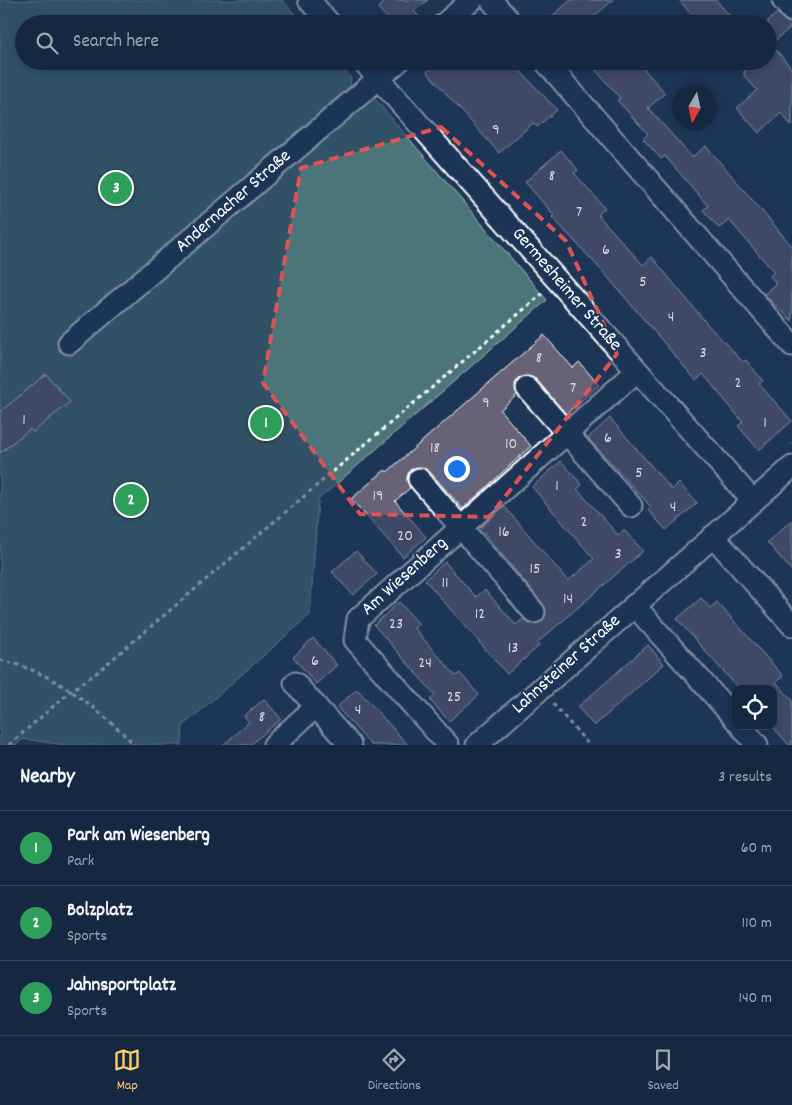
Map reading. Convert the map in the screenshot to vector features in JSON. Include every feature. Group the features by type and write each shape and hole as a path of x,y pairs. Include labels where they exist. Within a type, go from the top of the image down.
{"street":[{"path":"309,0 322,15"},
{"path":"454,15 472,0"},
{"path":"491,0 504,15"},
{"path":"783,0 792,10"},
{"name":"Germesheimer Straße","path":"371,70 753,501"},
{"name":"Andernacher Straße","path":"69,343 388,70"},
{"path":"553,70 792,344"},
{"name":"Am Wiesenberg","path":"448,745 355,640 358,619 637,371"},
{"path":"528,388 631,506"},
{"name":"Lahnsteiner Straße","path":"477,745 792,467"},
{"name":"Am Wiesenberg","path":"418,479 534,612"},
{"path":"713,536 792,625"},
{"name":"Lahnsteiner Straße","path":"634,605 732,715"},
{"path":"295,683 350,745"},
{"path":"274,745 316,706"},
{"path":"744,730 757,745"}],"path":[{"path":"9,745 72,690 95,674 557,280"},
{"path":"0,660 36,671 72,690 109,719 135,745"},
{"path":"553,704 589,745"}],"highlighted area":[{"path":"441,127 566,241 617,354 489,517 360,514 263,383 301,168"}],"green space":[{"path":"0,0 282,0 295,15 15,15 15,70 344,70 351,78 350,86 64,334 370,93 547,300 318,500 310,615 183,726 182,745 65,745 23,739 16,745 0,745"}],"building":[{"path":"387,0 428,0 414,11 417,15 385,15 378,8"},
{"path":"571,0 613,0 596,15 554,15"},
{"path":"679,0 716,0 729,15 692,15"},
{"path":"777,13 787,22 792,23 792,26 777,39 777,15 775,15"},
{"path":"777,51 792,69 792,126 781,113 759,133 737,108 757,90 744,76 745,70 777,70"},
{"path":"429,70 519,70 557,110 537,127 533,123 499,153 427,72"},
{"path":"596,70 645,70 665,93 648,108 692,157 706,146 792,246 792,321 764,294 776,283 770,276 774,272 729,220 719,228 703,210 708,206 665,156 661,159 643,139 648,134 617,100 620,98"},
{"path":"561,150 578,170 574,173 605,208 598,215 643,265 652,257 708,325 743,362 746,360 763,381 759,384 792,421 759,450 738,426 743,422 703,374 696,380 605,274 552,217 554,215 525,182"},
{"path":"544,335 573,368 579,362 599,385 566,414 536,379 525,376 518,379 515,384 517,395 500,410 531,446 463,509 429,471 417,467 410,470 407,481 410,488 395,501 426,537 403,557 351,499 385,470 387,472"},
{"path":"46,374 70,402 33,432 30,429 0,453 0,412"},
{"path":"610,418 672,490 679,483 697,503 666,530 648,510 651,507 588,438"},
{"path":"561,461 582,485 577,489 618,535 624,530 643,551 537,643 539,646 507,674 425,580 445,562 476,597 485,590 516,625 523,619 530,624 542,621 546,610 543,604 480,528 504,506 568,581 594,559 532,487"},
{"path":"792,520 792,571 767,542"},
{"path":"356,551 377,574 353,595 332,572"},
{"path":"701,598 710,608 717,602 783,676 776,682 792,700 792,745 789,745 776,730 777,685 735,685 677,619"},
{"path":"399,602 419,624 414,628 456,676 460,673 479,695 449,721 430,700 435,695 374,625"},
{"path":"313,638 337,665 316,684 293,657"},
{"path":"648,645 664,664 594,726 578,707"},
{"path":"357,689 408,745 371,745 337,707"},
{"path":"264,699 281,719 250,745 223,745 249,722 244,716"}],"place":[{"name":"Jahnsportplatz","path":"116,188"},
{"name":"Park am Wiesenberg","path":"266,423"},
{"name":"Bolzplatz","path":"131,500"}]}
